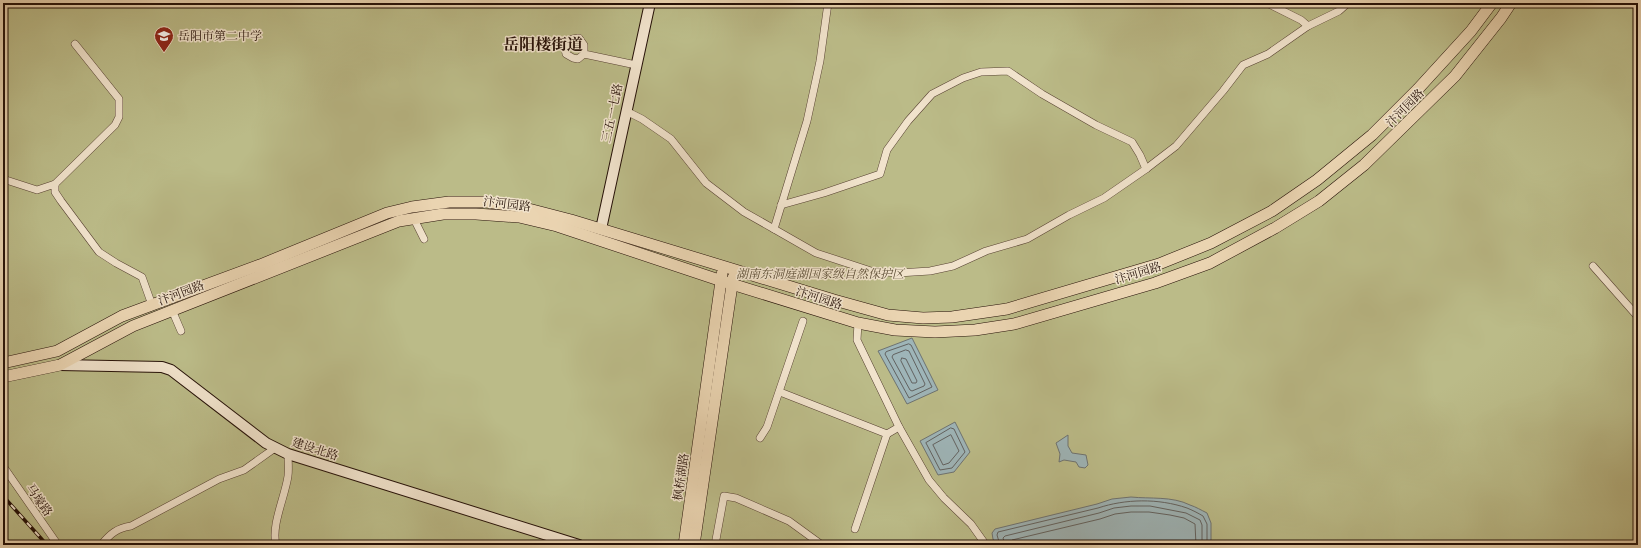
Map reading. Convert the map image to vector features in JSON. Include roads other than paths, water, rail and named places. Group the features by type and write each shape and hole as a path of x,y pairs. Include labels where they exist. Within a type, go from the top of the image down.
{"main road":[{"name":"三五一七路","path":"601,229 650,3"},
{"name":"汴河园路","path":"3,363 57,351 122,316 260,265 387,213 412,207 449,202 486,202 517,206 601,229 888,315 923,318 952,317 1007,309 1159,264 1211,243 1272,211 1317,180 1372,135 1418,89 1471,31 1492,3"},
{"name":"汴河园路","path":"3,377 60,366 133,326 172,310 399,222 443,214 519,217 557,226 639,254 858,323 895,330 935,332 975,330 1014,324 1155,283 1210,262 1275,228 1319,201 1364,165 1455,76 1511,3"},
{"path":"639,254 645,254 647,248 643,242"},
{"path":"723,266 727,282"},
{"path":"708,414 727,282 734,270"},
{"name":"建设北路","path":"60,366 166,368 275,448 288,454 579,545"},
{"name":"枫桥湖路","path":"684,545 708,414"},
{"name":"枫桥湖路","path":"694,545 708,414"}],"street":[{"path":"774,229 807,121 820,61 828,3"},
{"path":"1267,3 1301,20 1308,26"},
{"path":"626,111 671,139 706,183 744,212 816,253 871,271 898,273 930,271 952,266 986,251 1027,239 1069,215 1104,198 1176,146 1243,65 1268,54 1308,26 1339,10 1348,3"},
{"path":"3,179 37,190 55,184 115,125 119,117 119,99 74,44"},
{"path":"584,54 636,65"},
{"path":"781,205 824,193 880,174 886,150 908,121 932,94 963,78 981,72 1008,71 1042,94 1096,125 1132,142 1146,168"},
{"path":"55,184 55,192 99,252 142,277 152,305"},
{"path":"414,219 424,239"},
{"path":"1593,266 1638,318"},
{"path":"172,310 181,331"},
{"path":"760,438 767,427 804,321"},
{"path":"858,323 857,340 899,427 929,480 944,498 971,524 986,545"},
{"path":"780,392 887,434"},
{"path":"855,529 887,434 899,427"},
{"path":"101,545 106,538 121,527 130,526 220,479 244,470 275,448"},
{"path":"276,545 277,520 288,475 288,454"},
{"name":"马壕路","path":"3,466 58,545"},
{"path":"715,545 724,496 736,498 789,521 822,545"}],"water":[{"path":"912,338 938,390 907,404 878,351"},
{"path":"955,422 970,452 954,472 938,475 920,441"},
{"path":"1068,435 1068,446 1072,453 1086,455 1088,465 1085,468 1079,467 1076,462 1064,460 1059,462 1060,454 1056,443"},
{"path":"1131,497 1176,500 1207,513 1211,523 1211,545 996,545 993,539 992,533 995,529 1112,499"}],"railway":[{"path":"3,496 47,545"},
{"path":"3,537 9,545"}],"place":[{"name":"岳阳市第二中学","path":"164,53"}],"district":[{"name":"岳阳楼街道","path":"543,44"}],"park label":[{"name":"湖南东洞庭湖国家级自然保护区","path":"820,274"}]}
